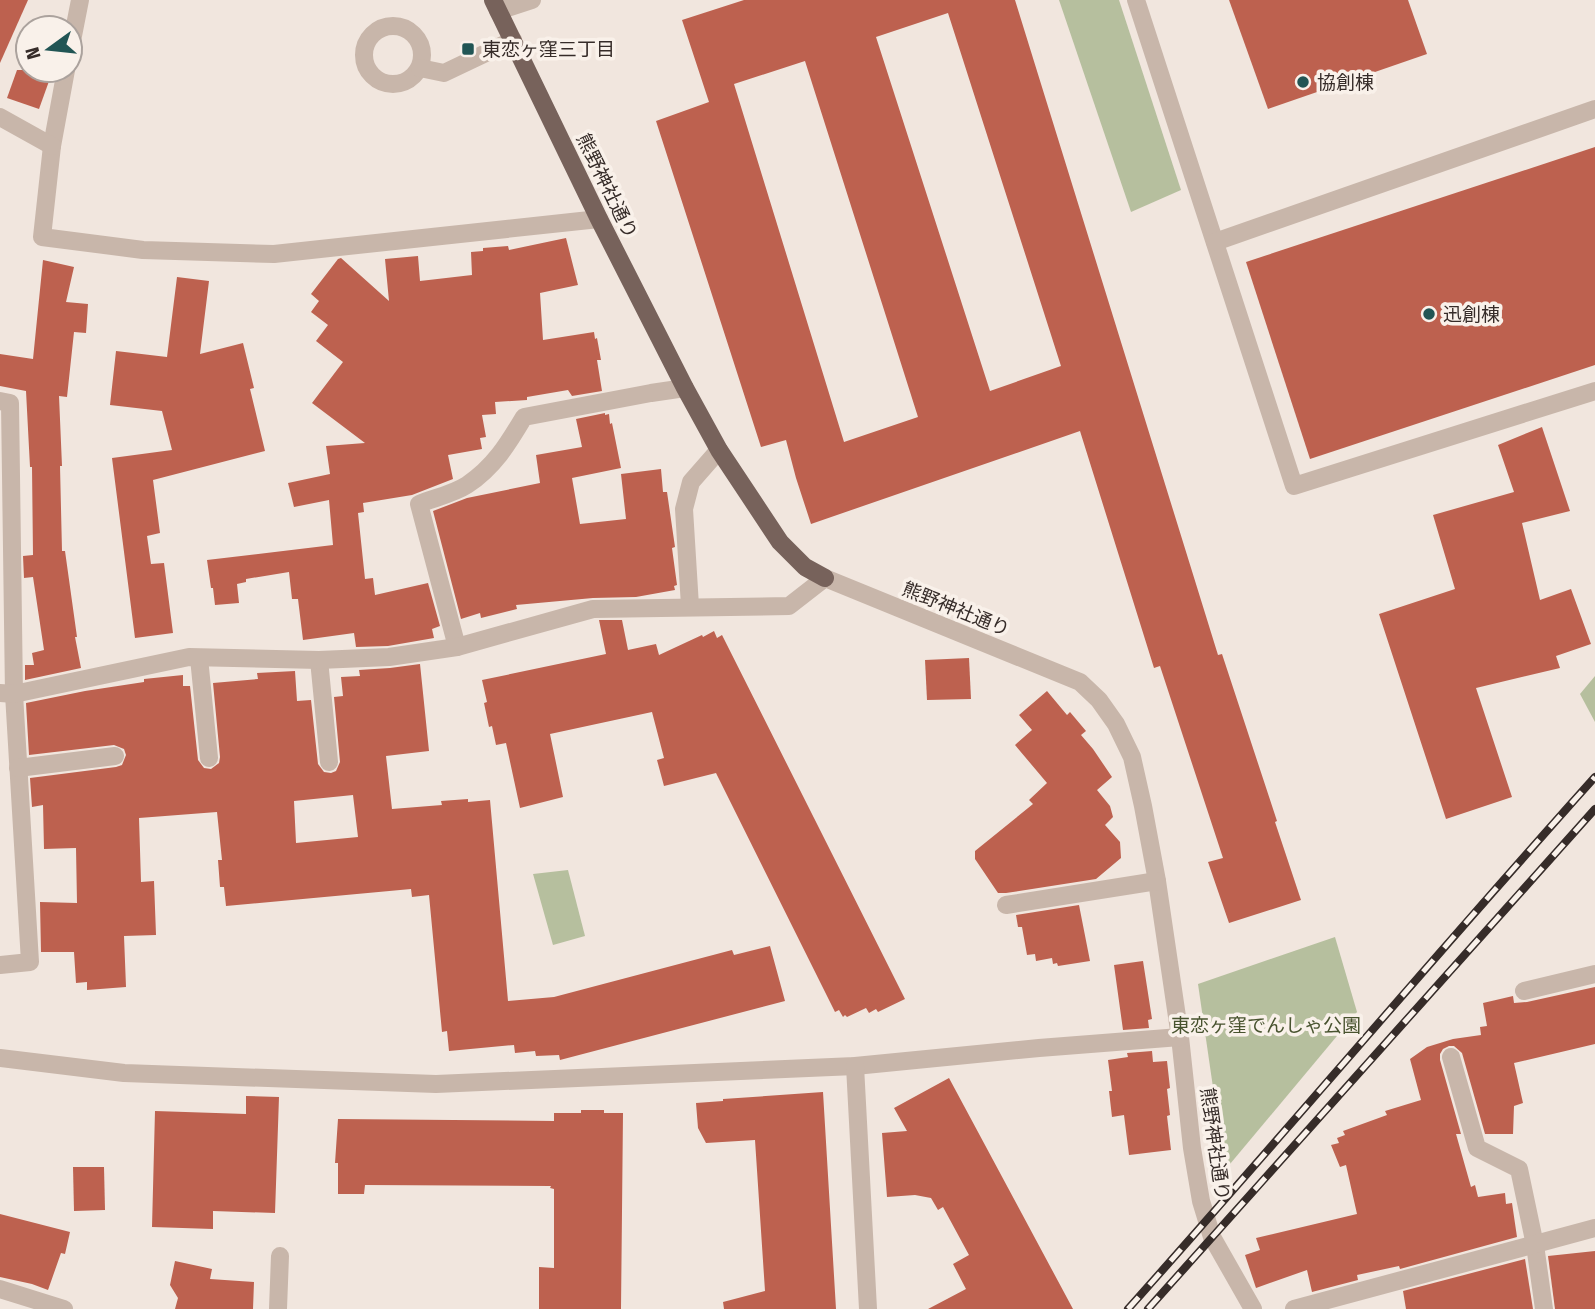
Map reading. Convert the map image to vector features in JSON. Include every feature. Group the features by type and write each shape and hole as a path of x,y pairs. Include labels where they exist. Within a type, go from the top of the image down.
{"main road":[{"name":"熊野神社通り","path":"496,5 599,219 719,450 780,542 805,566 825,578"}],"street":[{"path":"496,5 531,0"},
{"path":"1136,0 1294,486 1595,391"},
{"path":"420,68 443,73 513,40"},
{"path":"63,84 52,146 42,237 143,250 274,254 599,219"},
{"path":"1215,242 1595,109"},
{"path":"0,117 52,146"},
{"path":"457,647 419,504 466,486 502,454 524,417 685,388"},
{"path":"0,401 10,403 6,528 7,694 18,768 30,962 0,965"},
{"path":"690,606 684,509 691,482 719,450"},
{"path":"7,694 189,657 318,660 389,657 457,647 593,609 789,606 825,578"},
{"name":"熊野神社通り","path":"825,578 1080,682 1099,700 1116,724 1132,757 1157,881 1201,1201 1212,1237 1252,1309"},
{"path":"199,657 209,758"},
{"path":"318,660 329,762"},
{"path":"18,768 115,756"},
{"path":"1006,905 1157,881"},
{"path":"1524,992 1595,974"},
{"path":"0,1058 124,1073 436,1084 855,1066 1180,1037"},
{"path":"1451,1057 1477,1148 1519,1169 1535,1245 1544,1309"},
{"path":"855,1066 867,1309"},
{"path":"1294,1309 1595,1228"},
{"path":"278,1309 281,1256"},
{"path":"0,1289 64,1309"}],"green space":[{"path":"1059,0 1119,0 1181,190 1131,212"},
{"path":"1595,676 1595,722 1580,694"},
{"path":"568,870 585,936 553,945 533,874"},
{"name":"東恋ヶ窪でんしゃ公園","path":"1335,937 1357,1012 1225,1170 1198,984"}],"building":[{"path":"0,0 28,0 22,14 14,14 14,32 0,63"},
{"path":"744,0 1015,0 1218,655 1222,654 1301,900 1229,923 1208,862 1223,858 1160,666 1154,668 1080,431 811,524 786,440 761,447 656,121 709,102 682,20","holes":["948,13 1061,366 990,391 876,37","805,61 918,417 844,442 734,84"]},
{"name":"協創棟","path":"1229,0 1408,0 1427,54 1268,109"},
{"path":"14,78 14,84 48,84 39,109 7,98"},
{"name":"迅創棟","path":"1595,147 1595,365 1310,459 1246,262"},
{"path":"566,238 578,285 540,293 543,340 594,332 601,360 597,360 602,391 572,396 568,390 527,397 527,400 495,402 496,414 482,415 486,437 480,438 482,449 448,455 453,479 412,495 363,503 364,512 358,513 365,579 373,578 375,595 428,583 440,626 432,629 434,638 388,646 356,647 354,633 303,640 298,599 292,599 289,572 246,579 246,582 237,584 239,603 215,605 207,560 333,545 329,500 294,507 288,483 330,474 326,446 365,443 312,403 343,362 316,341 328,325 311,312 319,301 311,294 338,259 341,258 389,301 385,259 418,256 420,281 472,275 471,252 508,246 509,250"},
{"path":"43,260 74,267 66,302 88,304 86,333 74,332 67,397 59,396 62,551 65,551 81,668 25,680 25,665 34,665 32,653 44,650 33,577 24,578 23,556 33,555 32,467 26,391 0,386 0,354 33,359"},
{"path":"177,277 209,281 200,354 243,343 254,388 250,389 265,451 153,480 160,533 147,536 151,564 164,563 173,633 135,638 112,458 172,450 162,411 110,405 116,351 167,357"},
{"path":"609,414 610,424 612,423 621,468 572,478 580,524 626,519 621,474 661,469 675,547 672,548 677,585 674,586 675,590 636,597 516,605 517,609 481,618 480,613 461,619 433,511 467,498 540,483 536,455 582,447 576,419"},
{"path":"1542,427 1570,511 1522,523 1540,600 1571,589 1591,644 1556,656 1560,668 1476,688 1512,797 1446,819 1379,614 1455,589 1433,515 1514,492 1498,445"},
{"path":"599,620 622,620 628,650 656,644 659,655 714,631 717,638 722,635 905,999 878,1012 876,1009 869,1013 866,1008 843,1017 839,1010 835,1012 716,773 664,786 657,760 664,758 652,712 550,734 563,797 520,808 506,743 496,745 492,726 489,727 482,680 606,654"},
{"path":"969,658 971,699 927,700 925,660"},
{"path":"420,664 429,751 386,756 392,809 442,805 441,801 490,800 508,1001 554,997 732,950 734,955 770,946 785,1001 560,1060 559,1055 536,1056 535,1051 515,1053 514,1045 449,1051 447,1031 442,1032 429,895 412,897 411,889 226,906 224,887 220,887 218,860 222,860 217,812 139,818 141,882 154,881 156,935 124,936 126,987 87,990 87,982 76,983 74,952 41,952 40,902 77,903 76,848 44,849 43,805 32,807 30,778 116,767 122,765 126,755 124,749 114,745 29,755 26,703 144,682 144,679 183,675 183,686 190,686 198,760 204,768 211,769 219,763 220,757 213,683 258,679 257,673 295,671 297,701 311,700 318,764 324,772 331,773 336,771 340,762 334,697 343,696 341,677 360,676 359,670","holes":["353,795 358,837 296,843 294,801"]},
{"path":"1047,691 1067,715 1070,712 1086,731 1081,735 1112,777 1097,790 1110,806 1113,817 1105,825 1120,842 1121,858 1096,879 998,893 975,859 975,851 1033,804 1029,800 1047,783 1015,745 1032,730 1019,715"},
{"path":"1079,905 1090,961 1058,966 1057,963 1053,964 1052,958 1036,961 1035,954 1027,955 1022,927 1018,927 1016,915"},
{"path":"1143,961 1152,1019 1148,1020 1149,1028 1123,1030 1114,965"},
{"path":"1595,987 1595,1044 1514,1063 1523,1103 1514,1106 1513,1134 1485,1134 1462,1053 1454,1046 1449,1046 1440,1054 1461,1134 1456,1134 1471,1187 1475,1185 1478,1197 1505,1193 1506,1204 1512,1203 1517,1237 1400,1269 1399,1266 1357,1275 1358,1280 1312,1292 1307,1270 1256,1288 1245,1255 1260,1250 1256,1238 1357,1214 1346,1165 1340,1167 1331,1145 1339,1143 1337,1138 1345,1135 1343,1131 1387,1115 1385,1111 1421,1100 1410,1059 1427,1047 1453,1039 1481,1035 1480,1027 1487,1026 1483,1003 1513,996 1514,1003 1527,1002"},
{"path":"1152,1051 1153,1062 1167,1061 1170,1115 1167,1116 1171,1150 1129,1155 1124,1115 1112,1117 1108,1060 1128,1057 1127,1053"},
{"path":"949,1078 1073,1309 928,1309 966,1289 953,1264 969,1255 943,1207 938,1210 931,1198 915,1195 887,1197 882,1133 907,1131 894,1108"},
{"path":"823,1092 836,1309 724,1309 723,1302 765,1291 755,1140 706,1143 698,1128 696,1103"},
{"path":"246,1096 279,1097 275,1213 213,1211 213,1229 152,1227 155,1111 246,1114"},
{"path":"581,1110 623,1113 621,1309 539,1309 539,1267 554,1268 554,1189 550,1188 551,1186 365,1185 364,1194 338,1194 338,1163 335,1163 338,1119 554,1121 554,1113 581,1113"},
{"path":"73,1167 104,1167 105,1210 74,1211"},
{"path":"0,1214 70,1232 65,1254 61,1253 48,1290 0,1277"},
{"path":"1595,1251 1595,1309 1555,1309 1548,1256"},
{"path":"1525,1259 1533,1309 1406,1309 1403,1291"},
{"path":"175,1261 212,1269 210,1279 254,1282 253,1309 175,1309 178,1298 170,1285"}],"railway":[{"path":"1128,1309 1595,777"},
{"path":"1148,1309 1595,809"}],"place":[{"name":"東恋ヶ窪三丁目","path":"468,49"},
{"name":"協創棟","path":"1303,82"},
{"name":"迅創棟","path":"1429,314"}]}
